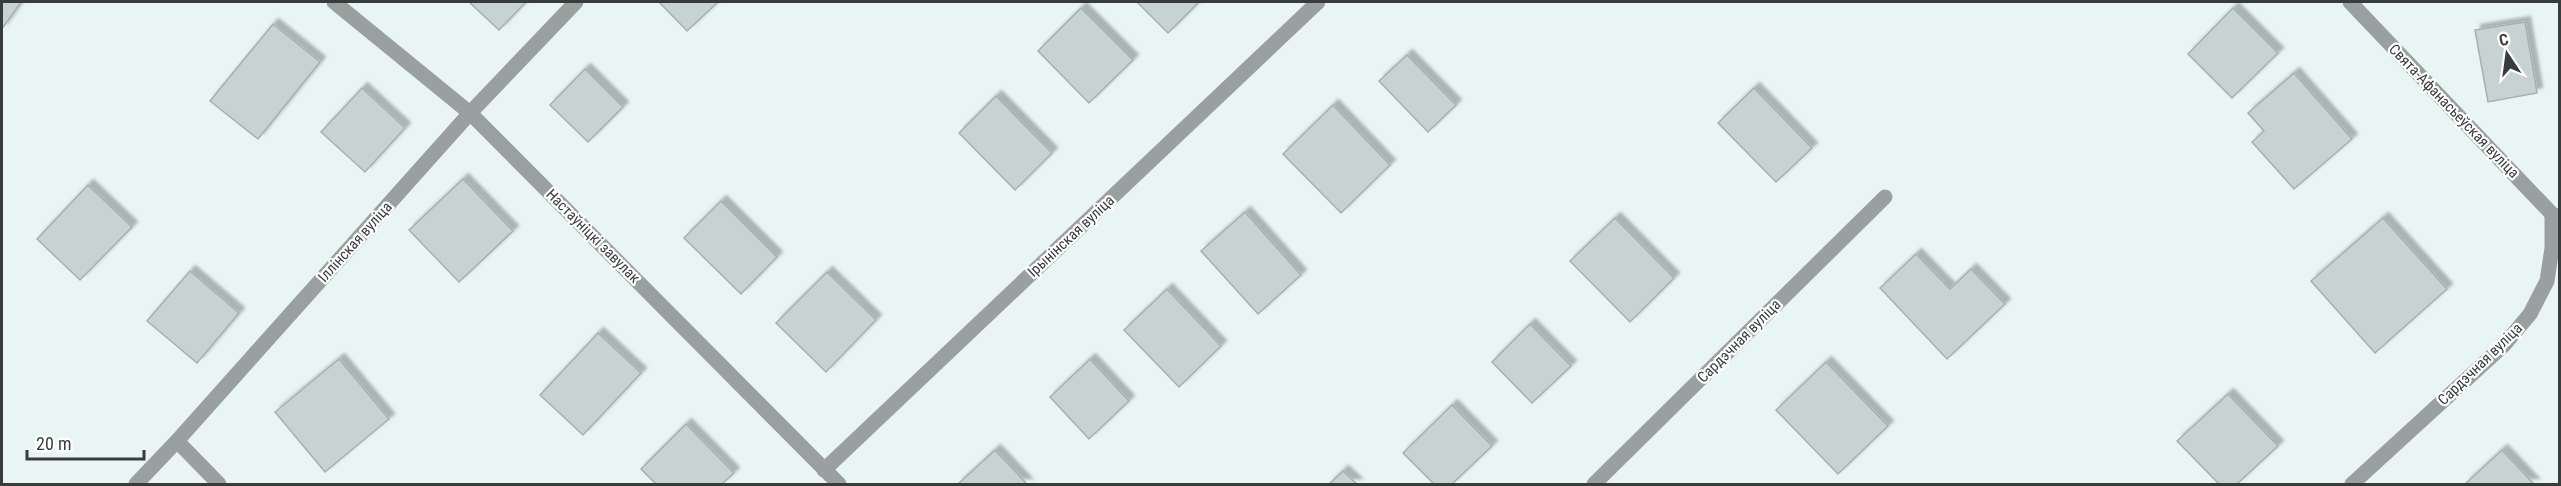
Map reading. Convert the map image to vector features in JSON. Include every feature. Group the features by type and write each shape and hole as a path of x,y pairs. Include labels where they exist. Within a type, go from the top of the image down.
{"street":[{"name":"Настаўніцкі завулак","path":"334,2 470,112 839,484"},
{"name":"Іллінская вуліца","path":"136,484 470,112 576,2"},
{"name":"Ірынінская вуліца","path":"824,470 1318,2"},
{"name":"Свята-Афанасьеўская вуліца","path":"2350,2 2556,216"},
{"name":"Сардэчная вуліца","path":"1594,484 1885,197"},
{"name":"Сардэчная вуліца","path":"2352,484 2504,345 2530,314 2547,281 2556,216"},
{"path":"177,441 219,484"}],"building":[{"path":"2,2 21,2 2,29"},
{"path":"469,2 526,2 499,30"},
{"path":"659,2 718,2 687,31"},
{"path":"1137,2 1199,2 1168,33"},
{"path":"1081,8 1133,60 1089,103 1038,51"},
{"path":"2233,8 2278,53 2232,98 2188,54"},
{"path":"2525,22 2537,93 2488,102 2475,30"},
{"path":"273,24 320,62 258,139 210,101"},
{"path":"1407,55 1456,105 1428,132 1379,81"},
{"path":"585,69 623,107 588,142 550,105"},
{"path":"2294,73 2352,139 2294,189 2252,142 2264,131 2248,113"},
{"path":"362,88 405,128 365,172 321,132"},
{"path":"1754,88 1812,148 1776,182 1718,123"},
{"path":"996,96 1052,153 1015,190 959,133"},
{"path":"1333,105 1390,165 1341,213 1283,154"},
{"path":"463,179 513,231 459,282 409,230"},
{"path":"88,185 132,227 80,280 37,239"},
{"path":"721,201 777,257 741,294 684,238"},
{"path":"1245,212 1301,275 1258,314 1201,251"},
{"path":"1615,218 1674,278 1630,322 1570,261"},
{"path":"2383,218 2447,289 2375,353 2311,281"},
{"path":"1916,254 1950,289 1971,269 2005,304 1947,359 1880,288"},
{"path":"190,271 239,313 197,363 147,321"},
{"path":"827,272 876,320 826,372 776,323"},
{"path":"1167,289 1221,346 1179,387 1124,330"},
{"path":"1530,324 1571,366 1532,403 1492,362"},
{"path":"598,333 641,373 583,435 540,395"},
{"path":"339,359 389,419 325,472 275,412"},
{"path":"1090,359 1129,401 1089,439 1050,397"},
{"path":"1826,362 1888,426 1838,474 1776,410"},
{"path":"2228,394 2278,446 2237,484 2219,484 2177,441"},
{"path":"1452,405 1492,446 1452,484 1434,484 1403,453"},
{"path":"686,424 734,473 722,484 656,484 641,469"},
{"path":"995,450 1027,484 958,484"},
{"path":"2502,450 2534,484 2465,484"},
{"path":"1343,471 1357,484 1329,484"}]}
